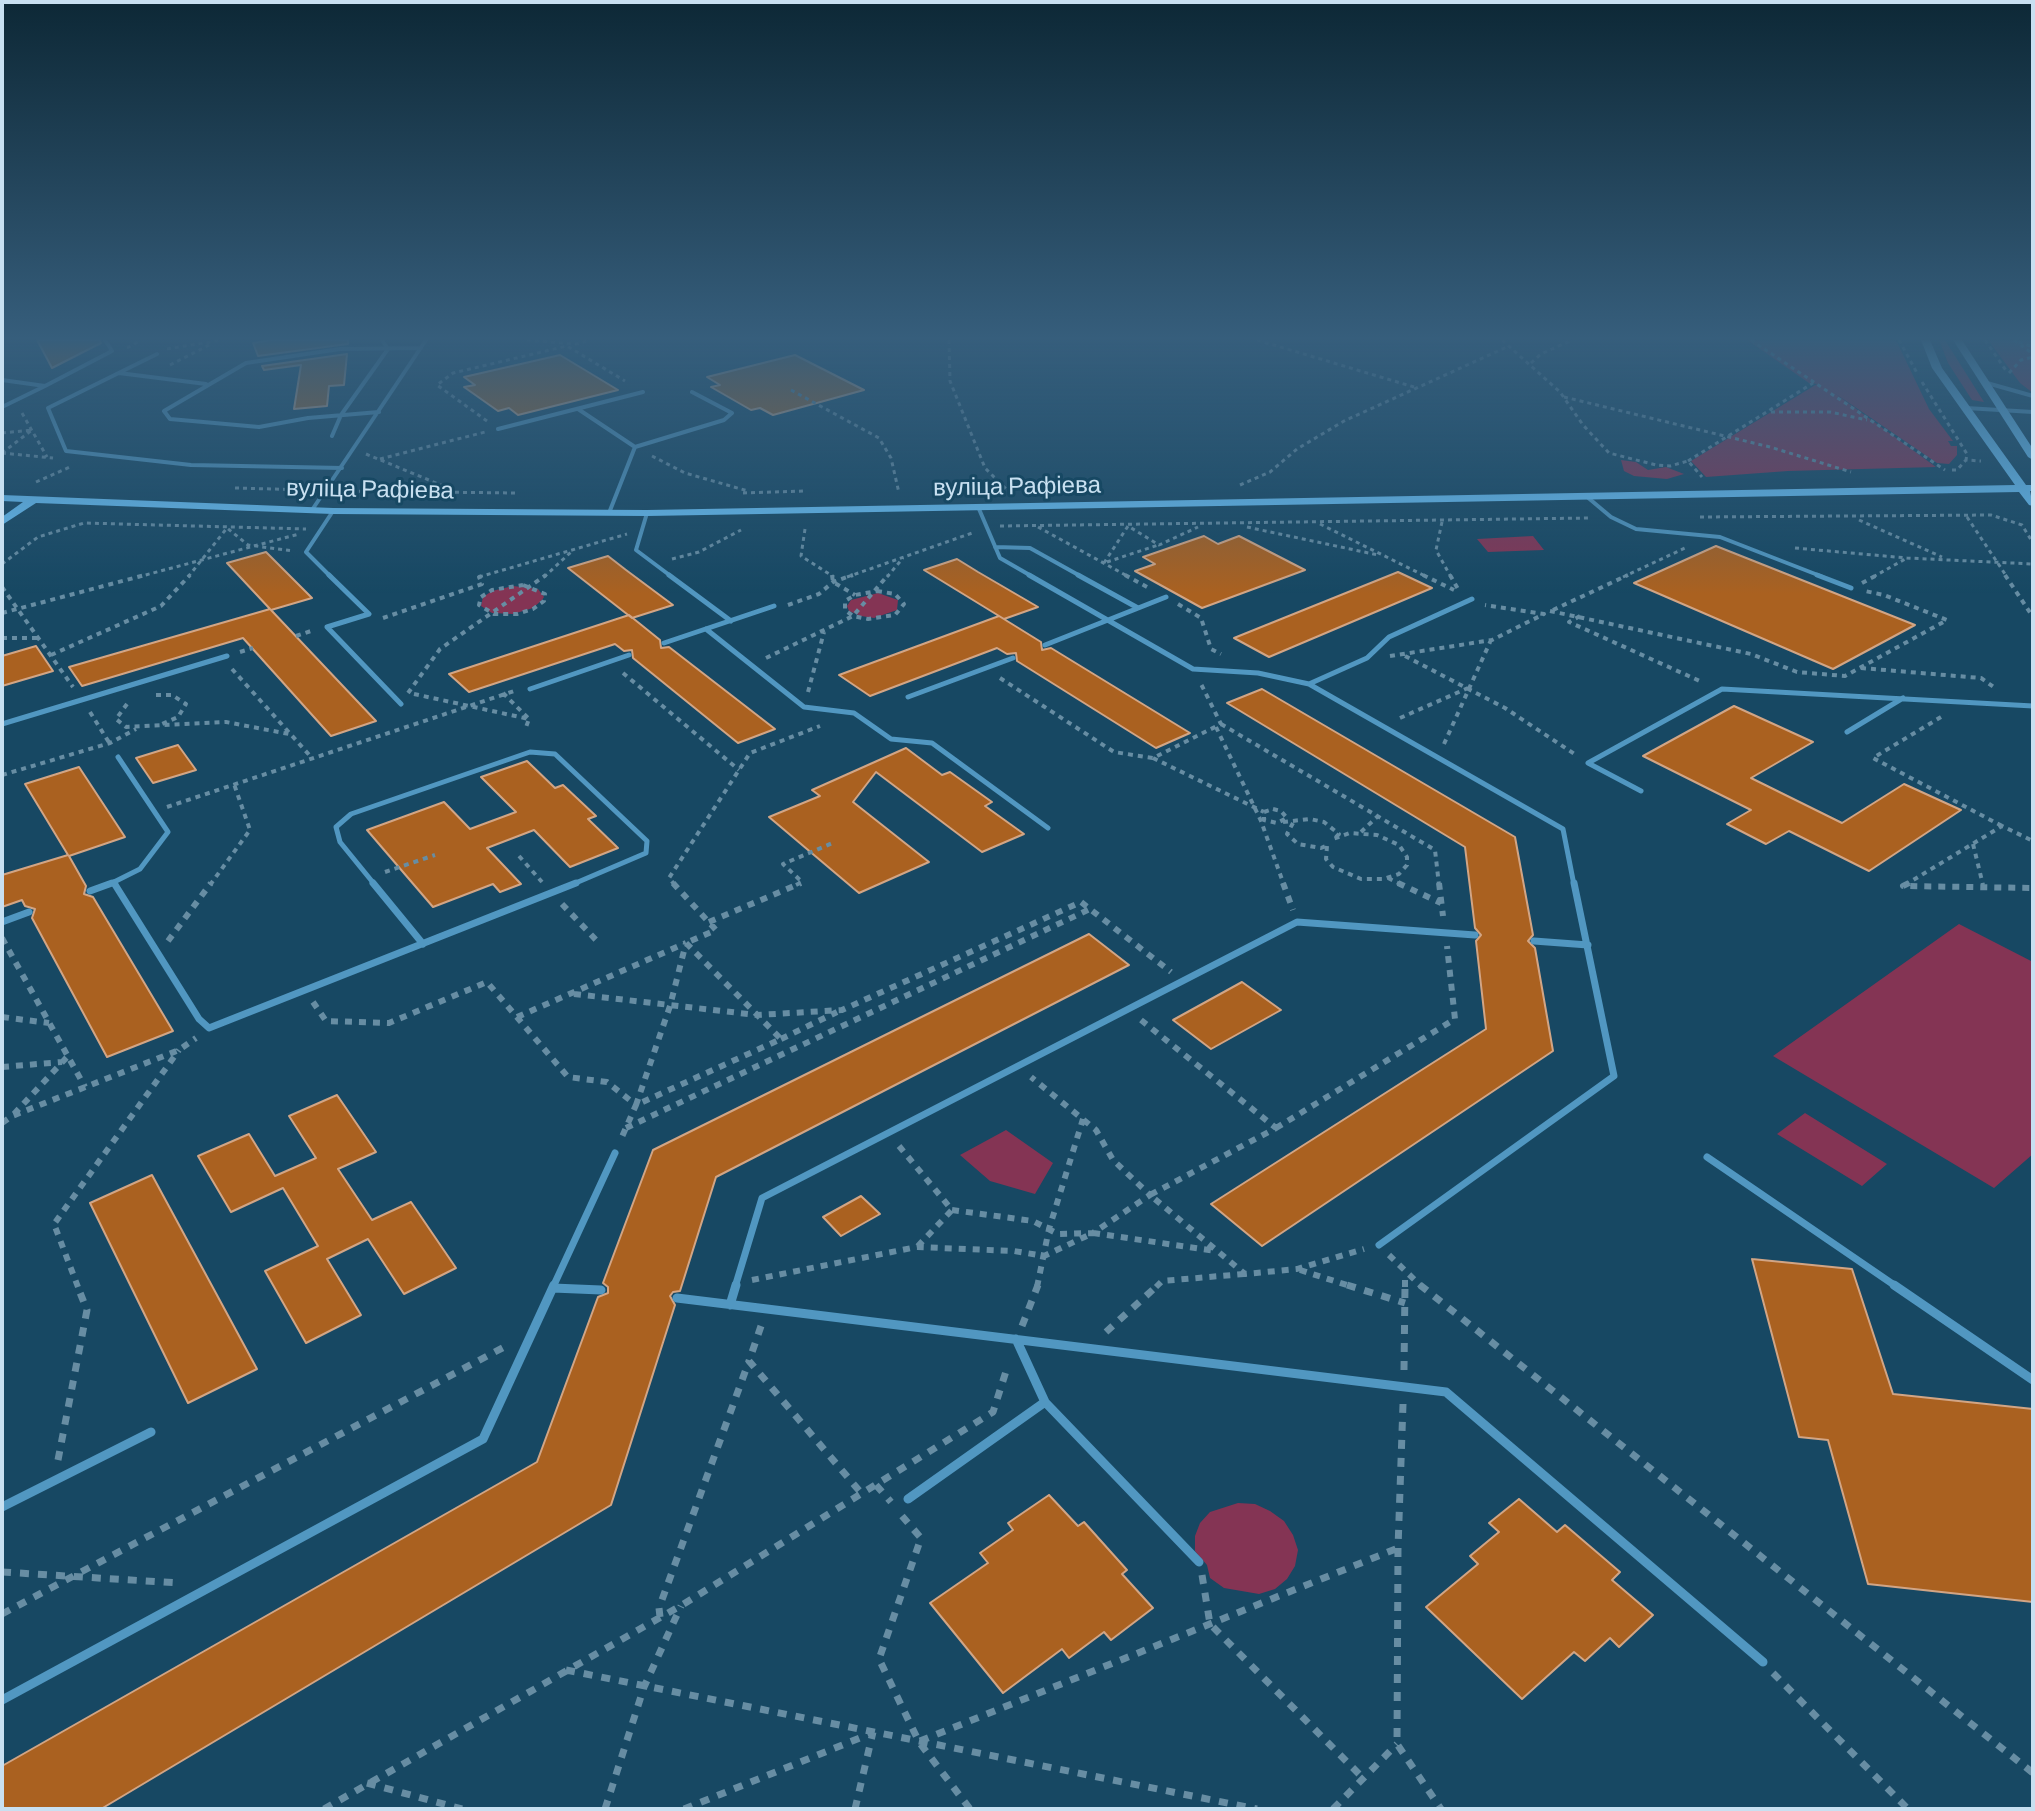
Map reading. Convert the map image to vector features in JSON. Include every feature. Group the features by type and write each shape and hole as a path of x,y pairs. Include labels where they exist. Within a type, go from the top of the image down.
{"main road":[{"path":"1979,425 2027,488 2033,503"},
{"path":"2012,425 2033,457"},
{"name":"вуліца Рафіева","path":"2,498 333,511 647,513 2027,488"},
{"path":"2,522 33,500"}],"lane":[{"path":"55,425 66,451 191,465 342,468"},
{"path":"231,425 259,427 276,425"},
{"path":"332,436 337,425"},
{"path":"312,510 370,425"},
{"path":"498,429 516,425"},
{"path":"601,425 635,447"},
{"path":"635,447 709,425"},
{"path":"609,513 635,447"},
{"path":"1586,496 1611,517 1636,529 1720,537 1851,588"},
{"path":"979,509 1000,558 1193,669 1258,673 1309,684 1563,829 1614,1076 1379,1245"},
{"path":"333,511 306,552 369,614 327,627 401,704"},
{"path":"647,513 636,550 731,621"},
{"path":"995,547 1030,548 1138,608"},
{"path":"1045,645 1166,597"},
{"path":"1309,684 1367,658 1389,637 1472,599"},
{"path":"664,643 776,608"},
{"path":"706,629 804,707 854,713 891,739 932,743 1048,828"},
{"path":"530,689 629,655"},
{"path":"2,724 225,657"},
{"path":"908,697 1013,658"},
{"path":"1588,763 1722,689 2033,706"},
{"path":"1847,732 1903,698"},
{"path":"114,882 199,1019 209,1028 305,992 625,863 646,853 647,841 555,754 530,752 351,814 336,827 340,842 423,944"},
{"path":"90,891 140,869 168,832 118,757"},
{"path":"1588,763 1641,791"},
{"path":"2,922 29,912"},
{"path":"730,1305 762,1198 1297,922 1475,935"},
{"path":"1534,941 1588,945"},
{"path":"2,1700 483,1439 615,1153"},
{"path":"1707,1157 2033,1380"},
{"path":"553,1288 601,1290"},
{"path":"677,1298 1446,1392 1763,1662"},
{"path":"1016,1339 1045,1402 1199,1562"},
{"path":"908,1499 1045,1402"},
{"path":"2,1507 151,1432"}],"path":[{"path":"29,425 47,457"},
{"path":"2,433 55,425"},
{"path":"492,425 498,429"},
{"path":"854,425 879,438 891,458 899,493 888,492"},
{"path":"967,425 985,468 1007,490 992,491 1007,491"},
{"path":"1252,488 1236,488 1270,472 1297,449 1338,425"},
{"path":"1583,425 1609,453 1670,466 1688,461 1746,425"},
{"path":"1675,425 1851,472 1821,473"},
{"path":"1878,425 1945,470"},
{"path":"1930,471 1957,470 1966,460 1967,454 1949,425"},
{"path":"380,459 498,429"},
{"path":"2,453 33,430"},
{"path":"635,447 685,473 749,491"},
{"path":"353,450 457,492 521,495"},
{"path":"1966,460 1981,461"},
{"path":"1688,461 1706,481 1694,481"},
{"path":"35,483 50,484 24,482 35,483 71,467"},
{"path":"222,488 530,493"},
{"path":"805,494 734,494 749,491 813,491"},
{"path":"1933,517 1991,515 2022,525 2033,543"},
{"path":"1966,516 2033,617"},
{"path":"1855,518 1947,559"},
{"path":"84,523 91,519"},
{"path":"1319,524 1460,593 1436,550 1442,522"},
{"path":"1159,545 1128,526 1104,563 1159,545 1202,525"},
{"path":"1238,525 1387,557"},
{"path":"51,655 161,606 207,557 227,528 248,545 306,552"},
{"path":"776,608 819,594 833,582 988,528"},
{"path":"2,613 248,545 322,529"},
{"path":"382,618 482,584 479,577 643,529"},
{"path":"805,529 801,556 834,576 833,582"},
{"path":"655,563 699,552 741,530"},
{"path":"1367,658 1492,640 1709,537"},
{"path":"2,564 32,542"},
{"path":"1781,547 1907,558 2033,564"},
{"path":"417,722 401,704 440,649 533,587 572,551"},
{"path":"751,665 853,616 904,557"},
{"path":"1851,588 1907,558"},
{"path":"833,582 855,595"},
{"path":"514,585 533,587 545,594 540,605 517,614 494,614 479,605 487,592 514,585"},
{"path":"2,587 118,757"},
{"path":"1472,599 1490,608 1580,616 1751,654 1797,672 1845,676 1947,620 1884,595 1851,588"},
{"path":"877,591 901,598 904,604 901,610 878,619 853,616 843,606 855,595 877,591"},
{"path":"2026,607 2033,603"},
{"path":"1580,616 1569,622 1722,689"},
{"path":"804,707 824,631"},
{"path":"1389,637 1404,655 1469,687 1588,763"},
{"path":"2,638 39,638"},
{"path":"1437,758 1492,640"},
{"path":"225,657 312,758"},
{"path":"610,662 739,770"},
{"path":"988,667 1114,752 1153,758 1264,812 1281,811 1287,818 1283,822"},
{"path":"1860,668 1981,678 2019,705"},
{"path":"1153,758 1221,724 1193,669"},
{"path":"1382,726 1469,687"},
{"path":"154,811 503,693 530,689"},
{"path":"409,693 529,719"},
{"path":"503,693 529,719"},
{"path":"148,696 172,695 186,704 178,717 162,724"},
{"path":"137,699 121,708 116,719 119,724 137,728"},
{"path":"1966,702 1873,758 2033,841"},
{"path":"517,1017 716,930 669,878 750,753 854,713"},
{"path":"525,730 529,719"},
{"path":"2,775 110,743 137,728 162,724 226,722 289,734"},
{"path":"1216,727 1263,820 1297,922"},
{"path":"159,953 250,830 234,784"},
{"path":"1263,820 1264,812"},
{"path":"1360,833 1378,816"},
{"path":"1263,820 1293,823 1310,819 1324,822 1339,834 1333,839 1327,846 1326,859 1343,873 1361,879 1387,878 1399,874 1407,865 1405,852 1391,840 1360,833 1333,839"},
{"path":"1293,823 1287,834 1298,844 1308,848 1327,846"},
{"path":"2002,826 1903,886 2033,888"},
{"path":"709,922 802,882 783,864 835,842"},
{"path":"1973,844 1983,885"},
{"path":"369,878 435,855"},
{"path":"1387,878 1441,903"},
{"path":"636,1105 1081,902 1184,982"},
{"path":"626,1128 1090,909"},
{"path":"2,938 49,1023 65,1059 85,1087"},
{"path":"615,1153 636,1105 670,1006 686,943"},
{"path":"686,943 781,1039"},
{"path":"305,992 326,1021 389,1023 487,982 568,1077 607,1082 636,1105"},
{"path":"573,994 757,1015 842,1010"},
{"path":"736,1283 917,1247 1014,1251 1044,1256 1093,1233 1150,1195 1276,1128 1128,1009"},
{"path":"2,1017 49,1023"},
{"path":"12,1116 179,1050 209,1028"},
{"path":"54,1481 87,1310 54,1224 179,1050"},
{"path":"2,1067 65,1059"},
{"path":"2,1123 65,1059"},
{"path":"1018,1066 1096,1130 1113,1160 1150,1195 1245,1274"},
{"path":"324,1809 682,1605 993,1412 1016,1339 1035,1297 1049,1229 1083,1119"},
{"path":"888,1133 952,1210 1033,1221 1058,1234 1093,1233 1217,1251"},
{"path":"917,1247 952,1210"},
{"path":"1088,1349 1162,1281 1297,1269 1379,1245 1405,1273 2033,1773"},
{"path":"1297,1269 1405,1303"},
{"path":"1404,1369 1405,1273"},
{"path":"660,1617 659,1608 767,1310"},
{"path":"2,1614 532,1332"},
{"path":"749,1361 862,1494"},
{"path":"1404,1387 1398,1548 1397,1744 1441,1809"},
{"path":"876,1485 921,1538 879,1659 919,1742 970,1809"},
{"path":"919,1742 1398,1548"},
{"path":"1199,1562 1210,1624 1363,1778"},
{"path":"2,1572 72,1579 219,1584"},
{"path":"605,1809 644,1687 682,1605"},
{"path":"1763,1662 1908,1809"},
{"path":"565,1669 1257,1809"},
{"path":"684,1809 873,1732"},
{"path":"855,1809 873,1732"},
{"path":"1333,1809 1397,1744"},
{"path":"366,1783 462,1809"}],"shaded area":[{"path":"1751,425 1878,425 1936,467 1788,471 1706,477 1691,461"},
{"path":"1881,425 1941,425 1953,441 1948,441 1951,446 1957,446 1957,455 1949,464 1937,463"},
{"path":"1621,460 1636,462 1648,470 1666,467 1684,474 1667,479 1634,476 1624,471"},
{"path":"1533,536 1544,550 1488,552 1477,539"},
{"path":"513,586 538,589 544,597 533,608 513,614 492,613 481,606 483,597 492,591"},
{"path":"878,593 898,600 897,610 874,618 849,611 847,606 851,600"},
{"path":"1959,924 2033,962 2033,1154 1994,1188 1773,1056"},
{"path":"1805,1113 1887,1164 1862,1186 1777,1134"},
{"path":"1006,1130 1053,1163 1035,1194 990,1181 960,1155"},
{"path":"1238,1503 1255,1504 1270,1511 1284,1521 1293,1535 1298,1550 1295,1566 1287,1579 1275,1589 1259,1594 1224,1588 1210,1578 1207,1565 1195,1551 1195,1536 1200,1523 1210,1512"}],"building":[{"path":"1204,536 1218,544 1239,536 1305,570 1202,608 1135,571 1155,564 1143,557"},
{"path":"1716,546 1915,625 1833,669 1634,583"},
{"path":"266,552 312,598 271,610 376,721 331,736 243,638 82,686 69,667 270,609 227,563"},
{"path":"608,556 673,605 632,618 568,568"},
{"path":"957,559 1038,607 1004,619 924,570"},
{"path":"1398,572 1432,588 1269,657 1234,638"},
{"path":"629,615 660,640 661,648 669,647 775,729 738,743 633,658 632,650 624,651 615,644 469,692 449,674"},
{"path":"999,616 1041,642 1042,650 1051,648 1190,733 1156,748 1017,661 1016,653 1007,654 997,648 870,696 839,675"},
{"path":"36,646 53,671 2,686 2,656"},
{"path":"1262,689 1515,837 1533,935 1528,941 1535,948 1553,1051 1262,1246 1211,1204 1486,1029 1476,941 1481,935 1475,928 1465,847 1227,703"},
{"path":"1734,706 1813,742 1751,778 1842,823 1904,784 1961,810 1869,871 1789,831 1766,844 1727,824 1751,810 1643,756"},
{"path":"178,745 196,770 153,783 136,758"},
{"path":"906,748 942,775 950,772 992,802 985,806 1024,834 982,852 876,772 853,802 929,862 859,893 769,817 820,796 812,790"},
{"path":"527,761 555,788 563,785 596,816 588,819 618,848 570,867 534,830 487,848 521,884 500,892 493,884 433,907 367,830 444,802 470,829 516,812 481,777"},
{"path":"79,767 125,837 69,856 86,886 84,894 93,897 173,1031 107,1057 32,918 35,909 25,906 22,900 2,907 2,875 68,855 25,784"},
{"path":"1089,934 1129,965 716,1177 680,1291 670,1296 675,1305 611,1505 101,1809 2,1809 2,1766 537,1462 598,1297 608,1293 608,1287 603,1283 653,1150"},
{"path":"1242,982 1281,1010 1211,1049 1173,1020"},
{"path":"337,1095 376,1152 338,1169 372,1220 411,1202 456,1268 404,1294 368,1239 327,1259 361,1315 306,1343 265,1271 318,1246 283,1188 231,1212 198,1156 249,1134 275,1176 316,1158 289,1116"},
{"path":"152,1175 257,1369 188,1403 90,1203"},
{"path":"861,1196 880,1214 841,1236 823,1217"},
{"path":"1752,1259 1852,1269 1893,1394 2033,1409 2033,1602 1868,1584 1828,1440 1799,1437"},
{"path":"1049,1495 1078,1526 1084,1522 1127,1570 1122,1574 1153,1608 1111,1640 1104,1632 1069,1658 1062,1649 1003,1693 930,1603 988,1563 980,1553 1013,1530 1008,1523"},
{"path":"1519,1499 1557,1532 1565,1525 1620,1572 1612,1580 1653,1615 1619,1647 1610,1638 1585,1661 1574,1652 1522,1699 1426,1607 1478,1564 1470,1556 1499,1532 1489,1523"}]}
